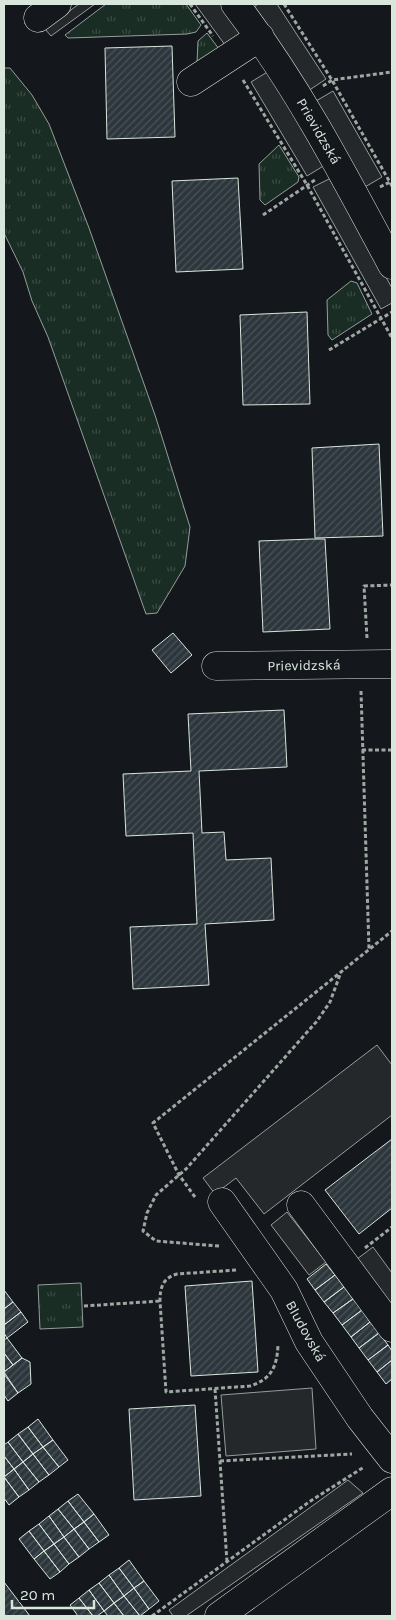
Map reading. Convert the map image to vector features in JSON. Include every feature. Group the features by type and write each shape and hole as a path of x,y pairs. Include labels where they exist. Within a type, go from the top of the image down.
{"street":[{"name":"Prievidzská","path":"235,4 260,37 301,100 392,265"},
{"path":"191,82 260,37"},
{"name":"Prievidzská","path":"216,666 381,664"},
{"name":"Bludovská","path":"212,1203 284,1290 309,1342 360,1418 390,1456"},
{"path":"301,1205 392,1328"},
{"path":"219,1616 392,1491"}],"path":[{"path":"190,4 262,108 276,137 307,185 392,338"},
{"path":"284,4 332,80 392,186"},
{"path":"301,100 332,80 392,72"},
{"path":"263,215 338,164"},
{"path":"329,350 392,312"},
{"path":"370,949 360,693 364,688 370,688 381,664 364,586 392,585"},
{"path":"362,750 392,750"},
{"path":"212,1203 179,1175 153,1123 392,931"},
{"path":"225,1247 156,1241 143,1231 144,1219 156,1195 179,1175 316,1021 330,1002 342,971"},
{"path":"345,1264 392,1227"},
{"path":"240,1269 168,1276 160,1290 166,1392 250,1386 267,1378 277,1364 279,1336"},
{"path":"84,1306 160,1301"},
{"path":"215,1389 227,1562"},
{"path":"220,1461 358,1454"},
{"path":"152,1616 309,1502 390,1456"}],"green space":[{"path":"106,4 186,4 201,25 196,32 187,34 68,38 65,35"},
{"path":"207,33 222,53 197,63 198,41"},
{"path":"4,68 10,68 32,95 49,124 89,228 156,418 190,527 185,566 157,613 146,614 48,337 32,301 23,272 4,233"},
{"path":"279,145 299,177 298,182 265,205 260,200 259,164"},
{"path":"351,281 357,283 372,314 332,340 328,335 327,300"},
{"path":"81,1283 83,1327 40,1329 38,1285"}],"shaded area":[{"path":"79,4 95,4 51,36 45,29"},
{"path":"195,4 221,4 245,37 228,49"},
{"path":"258,4 277,4 326,79 308,91 254,7"},
{"path":"269,71 325,165 307,176 251,82"},
{"path":"333,91 382,177 365,187 316,101"},
{"path":"331,178 392,288 392,303 381,309 313,187"},
{"path":"377,1045 392,1065 392,1115 264,1214 236,1178 215,1194 203,1178"},
{"path":"287,1212 326,1262 309,1275 271,1225"},
{"path":"373,1247 392,1273 392,1307 357,1259"},
{"path":"312,1388 316,1449 226,1456 221,1395"},
{"path":"348,1480 363,1493 186,1616 173,1616 169,1610"}],"building":[{"path":"172,46 175,137 107,139 105,48"},
{"path":"238,178 243,269 176,272 172,181"},
{"path":"307,312 310,404 243,405 240,315"},
{"path":"379,444 383,536 315,538 312,448"},
{"path":"325,539 330,629 263,632 259,541"},
{"path":"173,633 192,655 171,673 152,650"},
{"path":"284,710 287,767 199,771 202,833 224,832 226,860 271,858 274,920 205,924 209,985 133,989 130,927 197,924 193,833 126,836 123,774 191,771 188,714"},
{"path":"392,1139 392,1208 359,1234 325,1190"},
{"path":"326,1264 335,1275 315,1290 307,1279"},
{"path":"335,1275 344,1287 324,1302 315,1290"},
{"path":"252,1281 258,1372 191,1376 185,1286"},
{"path":"344,1287 353,1299 333,1313 324,1302"},
{"path":"4,1290 13,1302 4,1309"},
{"path":"353,1299 362,1310 342,1325 333,1313"},
{"path":"13,1302 21,1312 4,1325 4,1309"},
{"path":"362,1310 370,1322 351,1337 342,1325"},
{"path":"21,1312 28,1322 7,1338 4,1333 4,1325"},
{"path":"370,1322 379,1333 359,1348 351,1337"},
{"path":"379,1333 388,1345 368,1360 359,1348"},
{"path":"7,1338 22,1358 13,1365 4,1353 4,1340"},
{"path":"388,1345 392,1351 392,1360 377,1372 368,1360"},
{"path":"4,1353 13,1365 4,1372"},
{"path":"22,1358 30,1362 31,1384 18,1393 4,1372"},
{"path":"392,1360 392,1379 386,1384 377,1372"},
{"path":"4,1374 18,1393 8,1401 4,1395"},
{"path":"195,1405 201,1496 134,1500 129,1409"},
{"path":"38,1419 53,1440 43,1447 28,1427"},
{"path":"28,1427 43,1447 33,1454 18,1434"},
{"path":"18,1434 33,1454 23,1462 8,1442"},
{"path":"53,1440 68,1460 59,1467 43,1447"},
{"path":"8,1442 23,1462 14,1469 4,1456 4,1445"},
{"path":"43,1447 59,1467 49,1475 33,1454"},
{"path":"33,1454 49,1475 39,1482 23,1462"},
{"path":"4,1456 14,1469 4,1477"},
{"path":"23,1462 39,1482 29,1490 14,1469"},
{"path":"14,1469 29,1490 19,1497 4,1477"},
{"path":"4,1477 19,1497 9,1505 4,1498"},
{"path":"78,1494 94,1514 84,1522 68,1501"},
{"path":"68,1501 84,1522 74,1529 58,1509"},
{"path":"58,1509 74,1529 64,1537 49,1516"},
{"path":"94,1514 109,1535 99,1542 84,1522"},
{"path":"49,1516 64,1537 54,1544 39,1524"},
{"path":"84,1522 99,1542 89,1549 74,1529"},
{"path":"39,1524 54,1544 44,1551 29,1531"},
{"path":"74,1529 89,1549 79,1557 64,1537"},
{"path":"29,1531 44,1551 34,1559 19,1539"},
{"path":"64,1537 79,1557 69,1564 54,1544"},
{"path":"54,1544 69,1564 60,1572 44,1551"},
{"path":"44,1551 60,1572 50,1579 34,1559"},
{"path":"129,1560 144,1581 134,1588 119,1568"},
{"path":"119,1568 134,1588 124,1596 109,1575"},
{"path":"109,1575 124,1596 114,1603 99,1583"},
{"path":"144,1581 159,1601 149,1609 134,1588"},
{"path":"4,1582 30,1616 4,1616"},
{"path":"99,1583 114,1603 104,1611 89,1590"},
{"path":"134,1588 149,1609 140,1616 124,1596"},
{"path":"89,1590 104,1611 97,1616 93,1616 79,1598"},
{"path":"124,1596 140,1616 124,1616 114,1603"},
{"path":"79,1598 93,1616 78,1616 70,1605"},
{"path":"114,1603 124,1616 108,1616 104,1611"}]}
